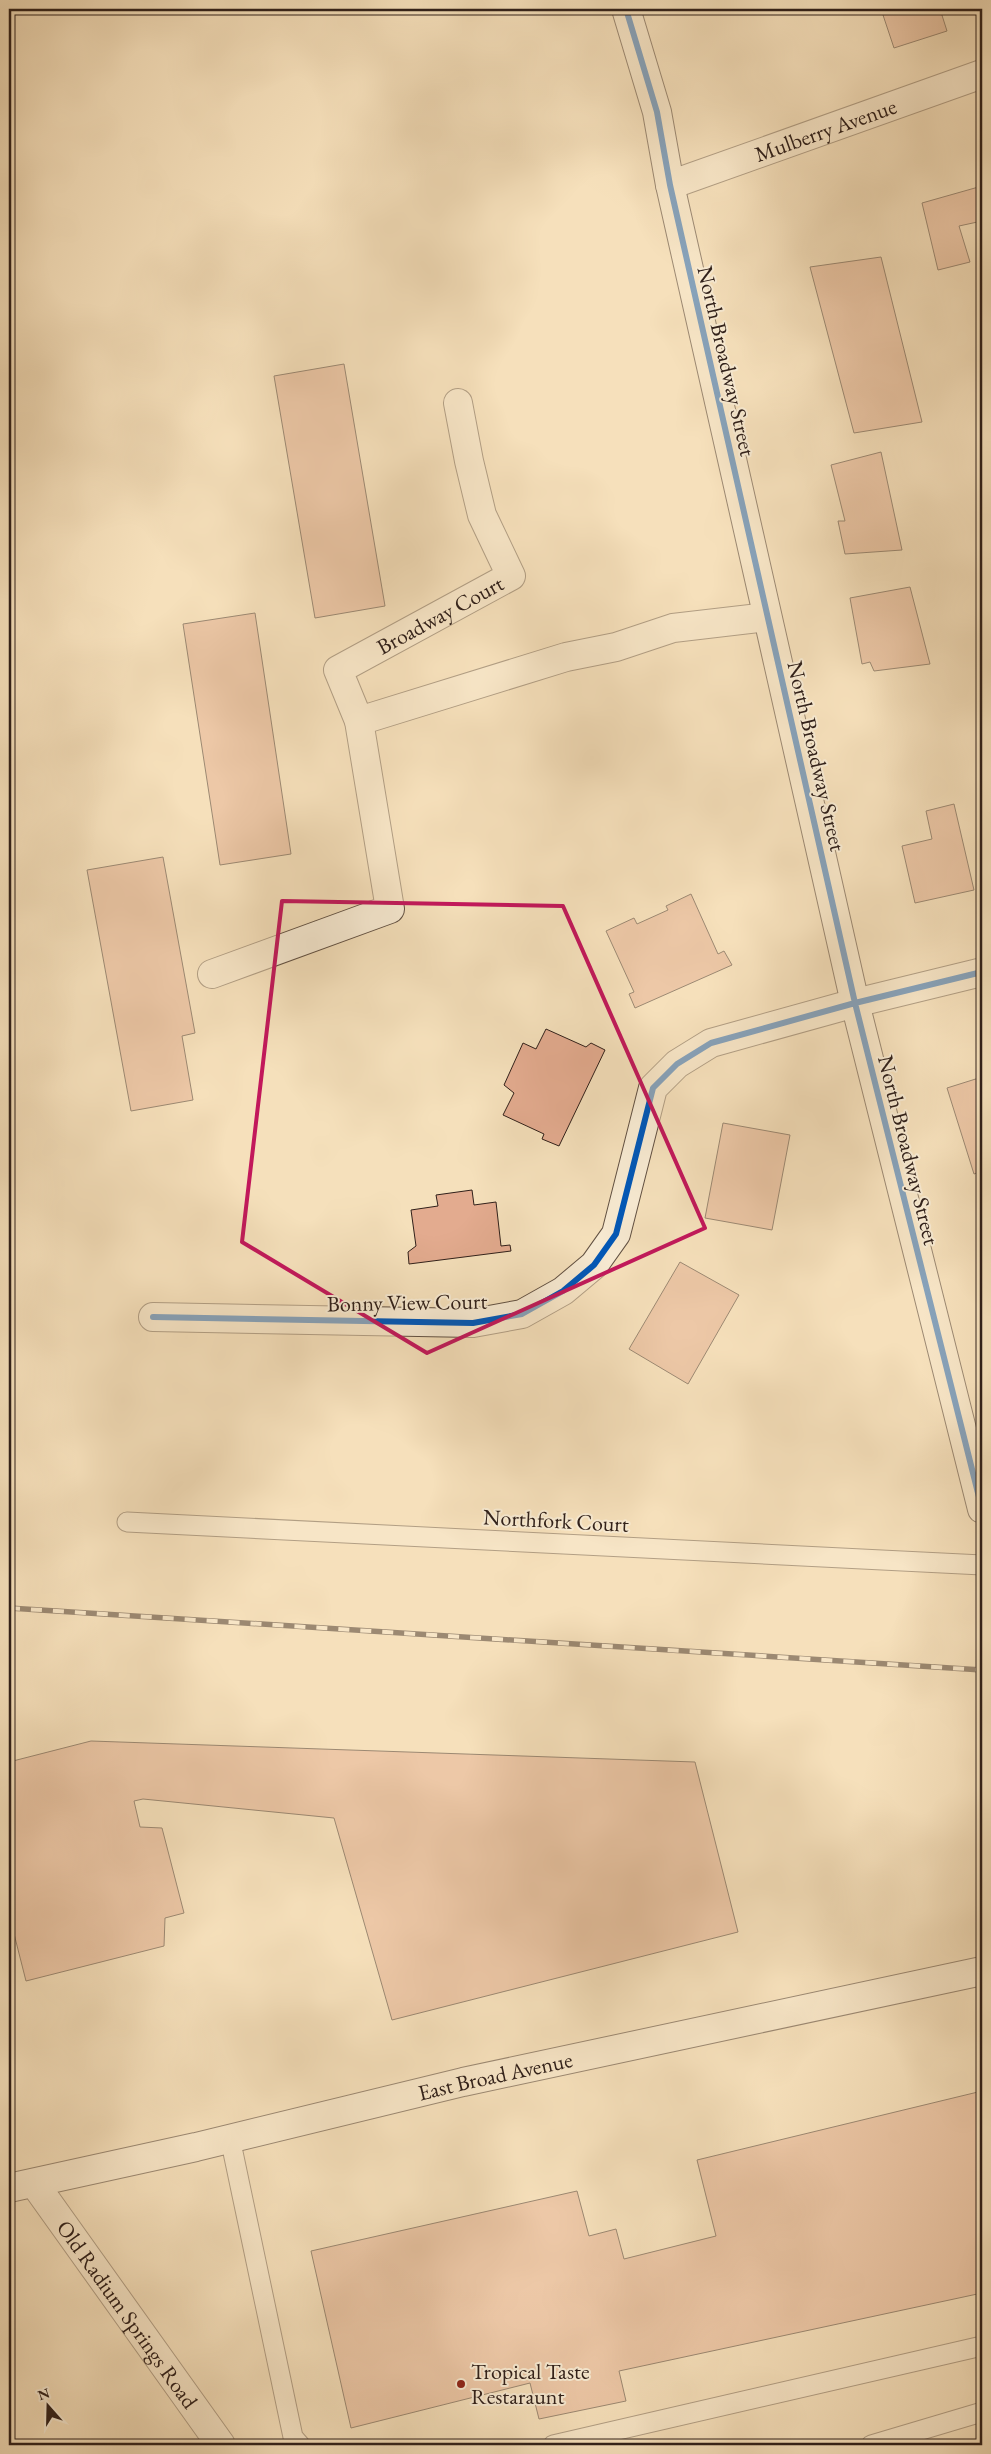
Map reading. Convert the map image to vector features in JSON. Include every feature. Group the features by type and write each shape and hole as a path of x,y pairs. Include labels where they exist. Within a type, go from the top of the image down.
{"street":[{"name":"North Broadway Street","path":"626,9 657,112 670,185 855,1003 982,1508"},
{"name":"Mulberry Avenue","path":"670,185 982,74"},
{"name":"Broadway Court","path":"212,974 390,909 360,721 338,670 511,576 482,515 458,403"},
{"path":"360,721 566,657 616,647 673,628 767,617"},
{"name":"Bonny View Court","path":"153,1317 473,1323 522,1314 562,1290 594,1265 616,1234 653,1088 677,1064 711,1044 855,1003 982,972"},
{"name":"East Broad Avenue","path":"21,2186 463,2082 982,1971"},
{"name":"Old Radium Springs Road","path":"21,2186 220,2445"}],"lane":[{"name":"Northfork Court","path":"127,1522 982,1565"},
{"path":"230,2138 293,2437 300,2445"},
{"path":"553,2445 575,2443 982,2346"},
{"path":"871,2445 908,2440 982,2412"}],"highlighted area":[{"path":"282,901 563,906 705,1228 427,1353 242,1242"}],"building":[{"path":"881,9 940,9 947,31 894,48"},
{"path":"982,186 982,221 959,226 970,262 938,270 922,203"},
{"path":"881,257 922,422 854,433 810,267"},
{"path":"344,364 385,606 315,618 274,376"},
{"path":"881,452 902,550 845,554 838,521 845,521 831,465"},
{"path":"910,587 930,664 874,671 870,662 862,664 850,598"},
{"path":"255,613 291,854 220,865 183,624"},
{"path":"954,804 974,890 915,903 902,846 932,839 926,811"},
{"path":"163,857 195,1033 182,1036 193,1100 131,1111 87,870"},
{"path":"691,894 718,954 724,951 732,965 635,1008 629,994 634,992 606,931 634,918 637,924 668,910 666,906"},
{"path":"546,1029 586,1047 591,1043 605,1050 559,1146 542,1139 544,1134 503,1115 514,1093 504,1085 523,1043 536,1049"},
{"path":"982,1077 982,1171 974,1174 947,1088"},
{"path":"723,1123 790,1135 772,1230 705,1218"},
{"path":"472,1190 474,1205 496,1202 501,1246 510,1245 511,1251 409,1264 408,1252 416,1246 411,1210 438,1206 436,1195"},
{"path":"680,1262 739,1295 688,1384 629,1349"},
{"path":"91,1741 695,1762 738,1932 392,2020 334,1818 143,1799 134,1801 140,1827 162,1828 184,1913 165,1918 164,1946 26,1981 9,1914 9,1762"},
{"path":"982,2091 982,2293 619,2371 626,2401 539,2419 530,2383 351,2428 311,2251 577,2191 589,2236 616,2229 624,2259 716,2236 697,2160"}],"railway":[{"path":"9,1608 982,1670"}],"cycle path":[{"path":"626,9 657,112 670,185 855,1003 982,1509"},
{"path":"153,1317 473,1323 522,1314 563,1291 594,1265 616,1234 653,1088 677,1064 711,1043 855,1003 982,972"}],"place":[{"name":"Tropical Taste Restaraunt","path":"461,2384"}]}
